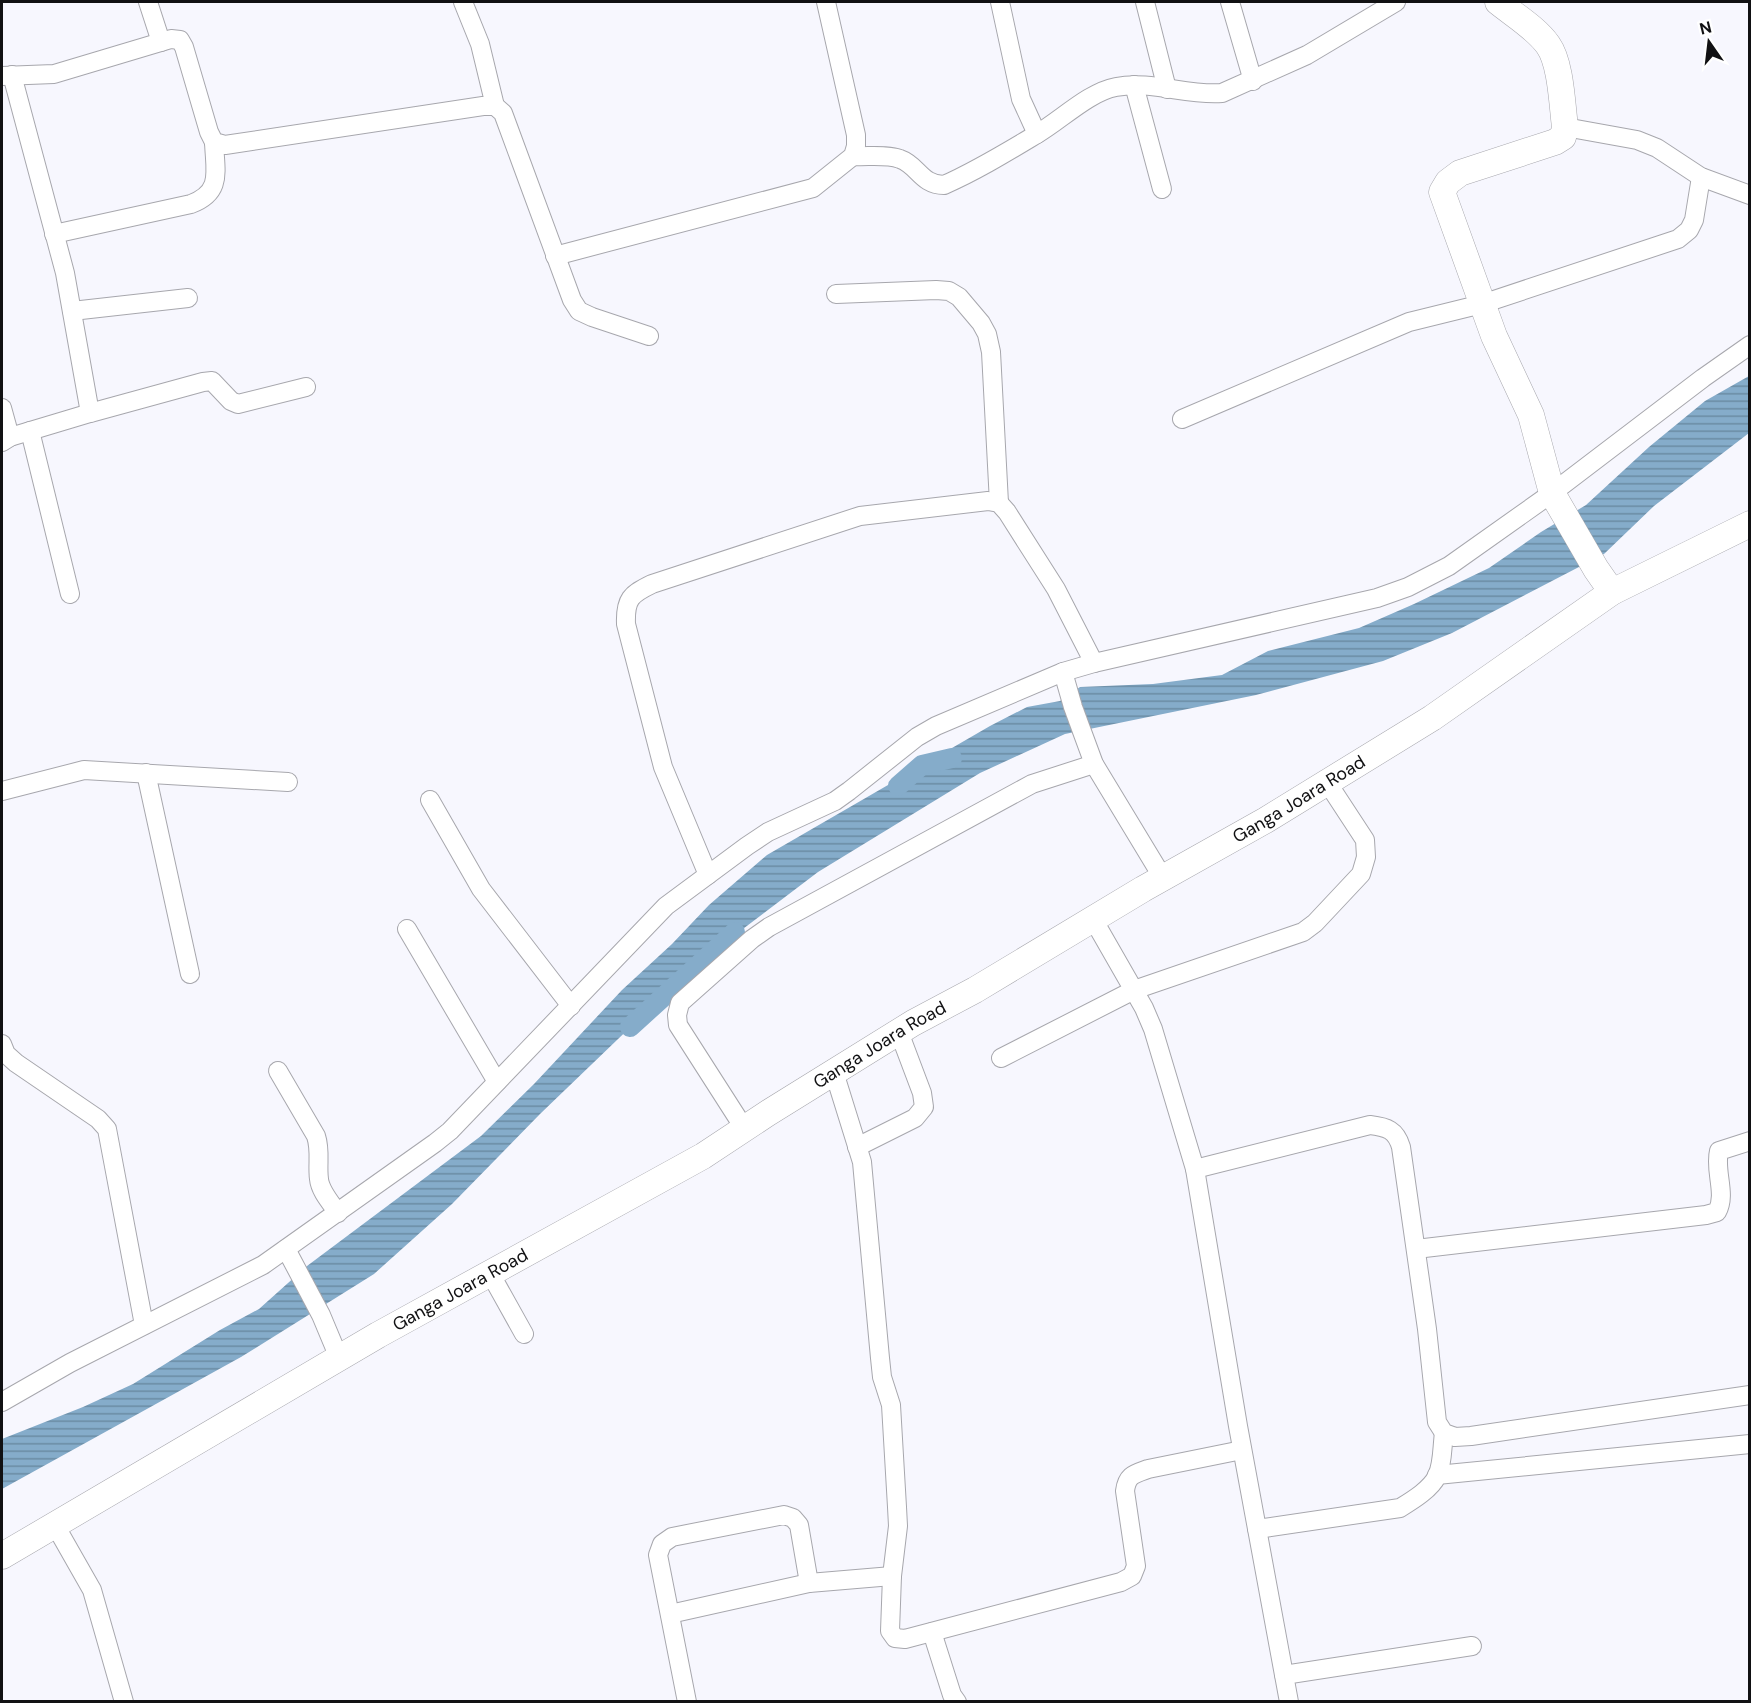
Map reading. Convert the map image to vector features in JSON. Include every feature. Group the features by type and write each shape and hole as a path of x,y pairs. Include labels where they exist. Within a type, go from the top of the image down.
{"main road":[{"path":"1498,2 1539,35 1548,45 1555,59 1565,127 1563,137 1555,142 1460,173 1448,182 1442,192 1494,336 1531,415 1556,500 1612,592"},
{"name":"Ganga Joara Road","path":"2,1556 339,1358 703,1156 899,1032 1266,820 1432,718 1612,592 1749,524"}],"street":[{"path":"148,2 161,42"},
{"path":"464,2 480,44 495,106 503,113 572,300 579,311 649,336"},
{"path":"826,2 856,135 853,156"},
{"path":"1000,2 1021,99 1037,134"},
{"path":"1145,2 1167,89"},
{"path":"1230,2 1253,81"},
{"path":"555,256 813,188 853,156 899,158 907,162 922,178 935,185 944,185 1037,134 1103,90 1134,85 1209,94 1222,93 1307,55 1396,2"},
{"path":"54,234 191,204 204,199 212,191 215,179 214,142 180,40 171,39 54,74 7,76 65,273 90,413"},
{"path":"1134,85 1162,189"},
{"path":"214,142 225,145 495,106"},
{"path":"1565,127 1637,140 1657,148 1701,177 1749,195"},
{"path":"1182,418 1409,322 1482,304 1678,240 1689,230 1694,220 1701,177"},
{"path":"836,294 949,291 959,297 981,323 987,334 991,352 999,502 1056,589 1094,663"},
{"path":"72,311 188,298"},
{"path":"2,1402 70,1363 263,1265 435,1143 497,1082 666,906 768,832 835,801 849,792 917,736 1063,672 1377,598 1408,586 1449,566 1556,500 1703,378 1749,345"},
{"path":"2,408 6,440 90,413 203,382 212,381 231,401 238,404 306,387"},
{"path":"30,431 70,594"},
{"path":"708,875 657,748 626,624 625,610 629,599 652,584 860,516 988,501 999,502"},
{"path":"1063,672 1094,764 1163,878"},
{"path":"744,1128 678,1025 677,1015 680,1003 752,939 769,927 1032,784 1094,764"},
{"path":"2,791 84,770 288,782"},
{"path":"146,774 190,974"},
{"path":"1001,1058 1134,990 1303,932 1316,923 1361,874 1365,857 1365,840 1327,782"},
{"path":"430,801 482,889 570,1006"},
{"path":"1093,919 1134,990 1153,1029 1195,1169 1242,1450 1290,1701"},
{"path":"407,928 497,1082"},
{"path":"858,1147 915,1118 924,1107 922,1093 899,1032"},
{"path":"2,1044 6,1054 16,1063 98,1119 107,1130 144,1325"},
{"path":"278,1071 316,1136 320,1147 318,1179 320,1186 338,1213"},
{"path":"834,1072 858,1147 865,1183 880,1359 892,1418 898,1526 892,1576 890,1631 895,1638 905,1639 1121,1582 1132,1576 1136,1566 1125,1491 1126,1482 1134,1475 1148,1469 1242,1450"},
{"path":"1195,1169 1370,1125 1385,1127 1398,1136 1416,1250 1437,1422 1444,1433 1455,1437 1471,1436 1749,1395"},
{"path":"1416,1250 1717,1212 1721,1204 1716,1162 1719,1152 1749,1141"},
{"path":"286,1249 321,1315 339,1358"},
{"path":"490,1274 524,1334"},
{"path":"1257,1529 1400,1508 1412,1501 1431,1484 1437,1475 1444,1433"},
{"path":"1437,1475 1749,1444"},
{"path":"687,1701 658,1554 662,1544 672,1538 784,1515 793,1518 799,1525 809,1583"},
{"path":"55,1525 92,1590 124,1701"},
{"path":"670,1614 809,1583 892,1576"},
{"path":"932,1632 952,1695 957,1701"},
{"path":"1284,1675 1472,1646"}],"water":[{"path":"1749,376 1749,433 1654,506 1604,554 1452,633 1383,661 1256,695 1065,734 980,773 818,872 694,966 540,1114 452,1204 374,1274 241,1357 2,1489 2,1439 83,1407 133,1384 220,1330 259,1309 307,1266 481,1136 534,1084 622,990 672,944 709,905 767,855 1027,707 1060,701 1080,687 1153,684 1222,675 1268,651 1359,628 1489,568 1541,532 1586,505 1649,447 1705,401"}],"waterway":[{"path":"898,786 922,765 952,758"},
{"path":"630,1027 735,932"}]}
